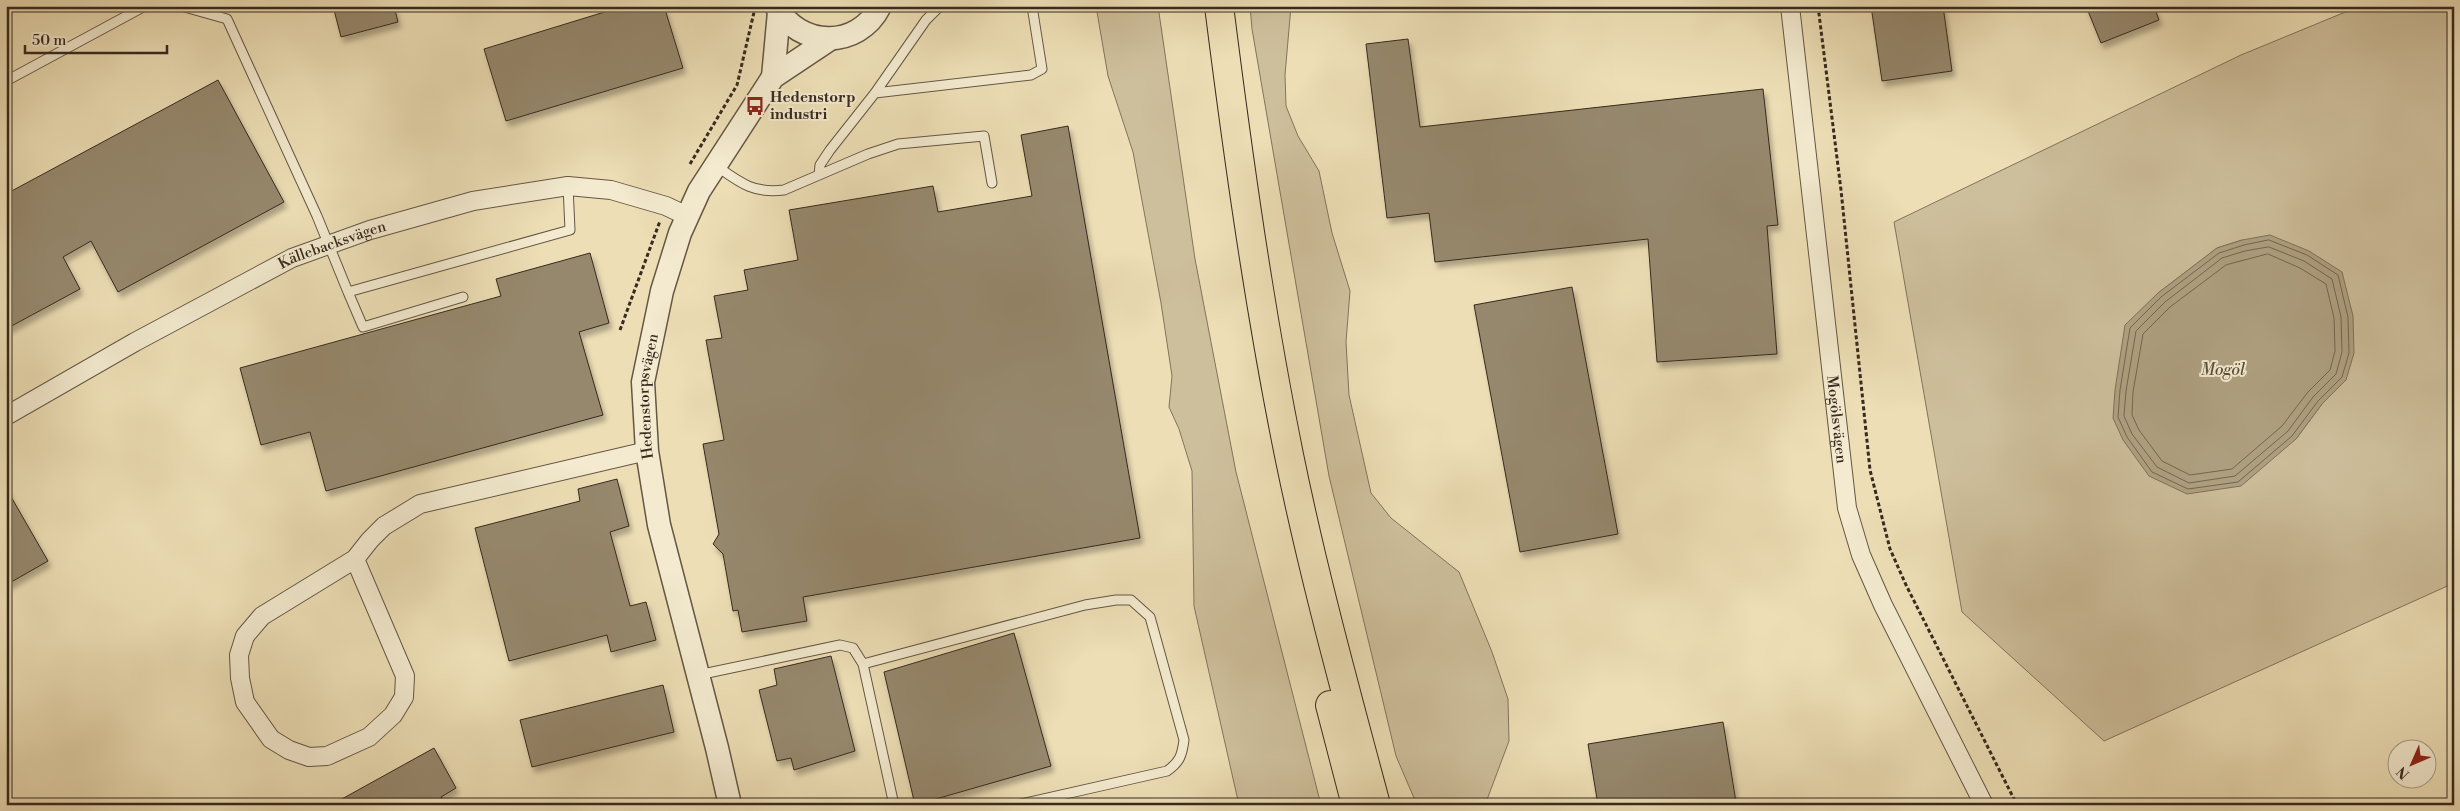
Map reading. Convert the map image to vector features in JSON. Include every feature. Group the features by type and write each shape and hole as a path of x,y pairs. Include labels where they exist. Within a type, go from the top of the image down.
{"highway":[{"path":"1202,6 1216,130 1238,272 1272,461 1306,611 1356,805"},
{"path":"1219,6 1234,124 1289,455 1324,608 1376,805"}],"street":[{"path":"778,9 793,27 801,32 820,39 830,39 859,30 874,17 880,6"},
{"name":"Mogölsvägen","path":"1790,6 1847,508 1861,555 1883,605 1984,805"},
{"path":"773,78 778,9"},
{"name":"Hedenstorpsvägen","path":"730,805 659,525 647,451 643,382 662,291 687,216 715,165 773,78 830,39"},
{"name":"Källebacksvägen","path":"6,416 143,337 292,258 327,244 473,200 568,186 612,190 666,206 687,216"},
{"path":"355,559 406,676 404,697 393,715 369,737 328,756 309,756 289,750 271,739 245,702 240,678 239,655 245,636 262,616 355,559 384,526 420,504 647,451"}],"lane":[{"path":"6,81 145,6"},
{"path":"181,6 227,19 363,327 463,297"},
{"path":"819,175 820,165 875,93 926,20 940,6"},
{"path":"875,93 1031,75 1042,69 1032,6"},
{"path":"715,165 742,183 756,190 769,192 784,190 868,154 898,144 984,136 992,183"},
{"path":"348,292 570,230 568,186"},
{"path":"863,664 1085,605 1116,600 1131,600 1142,608 1150,617 1184,740 1182,755 1177,764 1167,771 1017,805"},
{"path":"698,675 840,645 853,648 863,664 894,805"}],"path":[{"path":"1818,6 1841,190 1870,470 1881,516 1890,549 1902,576 2017,805"}],"shaded area":[{"path":"1096,6 1158,6 1195,259 1236,472 1321,805 1239,805 1194,606 1192,471 1179,429 1169,407 1172,376 1161,303 1133,152 1108,76"},
{"path":"1250,6 1291,6 1285,75 1286,106 1298,136 1319,171 1332,233 1350,291 1346,342 1349,395 1371,493 1391,518 1459,572 1492,652 1508,699 1509,741 1485,805 1417,805 1396,756 1329,476 1252,29"},
{"path":"2360,6 2454,6 2454,583 2104,741 1962,612 1894,222 2241,55","holes":["2242,240 2346,380 2322,404 2296,439 2158,293 2217,248"]}],"water":[{"name":"Mogöl","path":"2270,235 2309,251 2342,272 2353,316 2354,353 2346,380 2322,404 2296,439 2241,486 2187,494 2149,476 2123,440 2113,418 2115,390 2125,325 2158,293 2217,248 2242,240"}],"building":[{"path":"333,6 394,6 398,22 341,37"},
{"path":"624,6 664,6 683,68 506,121 484,49"},
{"path":"1871,6 1943,6 1952,71 1882,81"},
{"path":"2086,6 2154,6 2159,20 2101,43"},
{"path":"1408,39 1420,127 1763,89 1778,225 1767,226 1777,354 1657,362 1648,239 1435,262 1429,213 1387,218 1366,44"},
{"path":"218,80 284,202 118,292 91,241 63,257 80,289 6,329 6,194"},
{"path":"1068,126 1140,538 803,597 807,621 742,632 738,610 733,611 723,554 713,544 719,534 703,444 724,440 706,340 722,338 714,296 748,290 744,270 798,260 789,210 933,186 938,212 1032,196 1021,135"},
{"path":"590,253 609,323 579,332 603,415 326,491 310,432 261,445 240,368 501,296 496,279"},
{"path":"1572,287 1618,534 1520,552 1474,305"},
{"path":"617,479 629,526 610,532 630,606 646,602 656,640 611,652 607,635 509,661 475,528 580,501 578,489"},
{"path":"6,488 48,561 6,585"},
{"path":"1014,633 1051,766 915,805 884,672"},
{"path":"831,656 855,751 794,770 791,758 777,761 759,690 777,685 774,669"},
{"path":"663,685 674,732 532,767 520,720"},
{"path":"1723,722 1736,802 1722,805 1598,805 1588,744"},
{"path":"434,748 456,788 441,797 445,805 331,805"}],"place":[{"name":"Hedenstorp industri","path":"755,106"}]}
